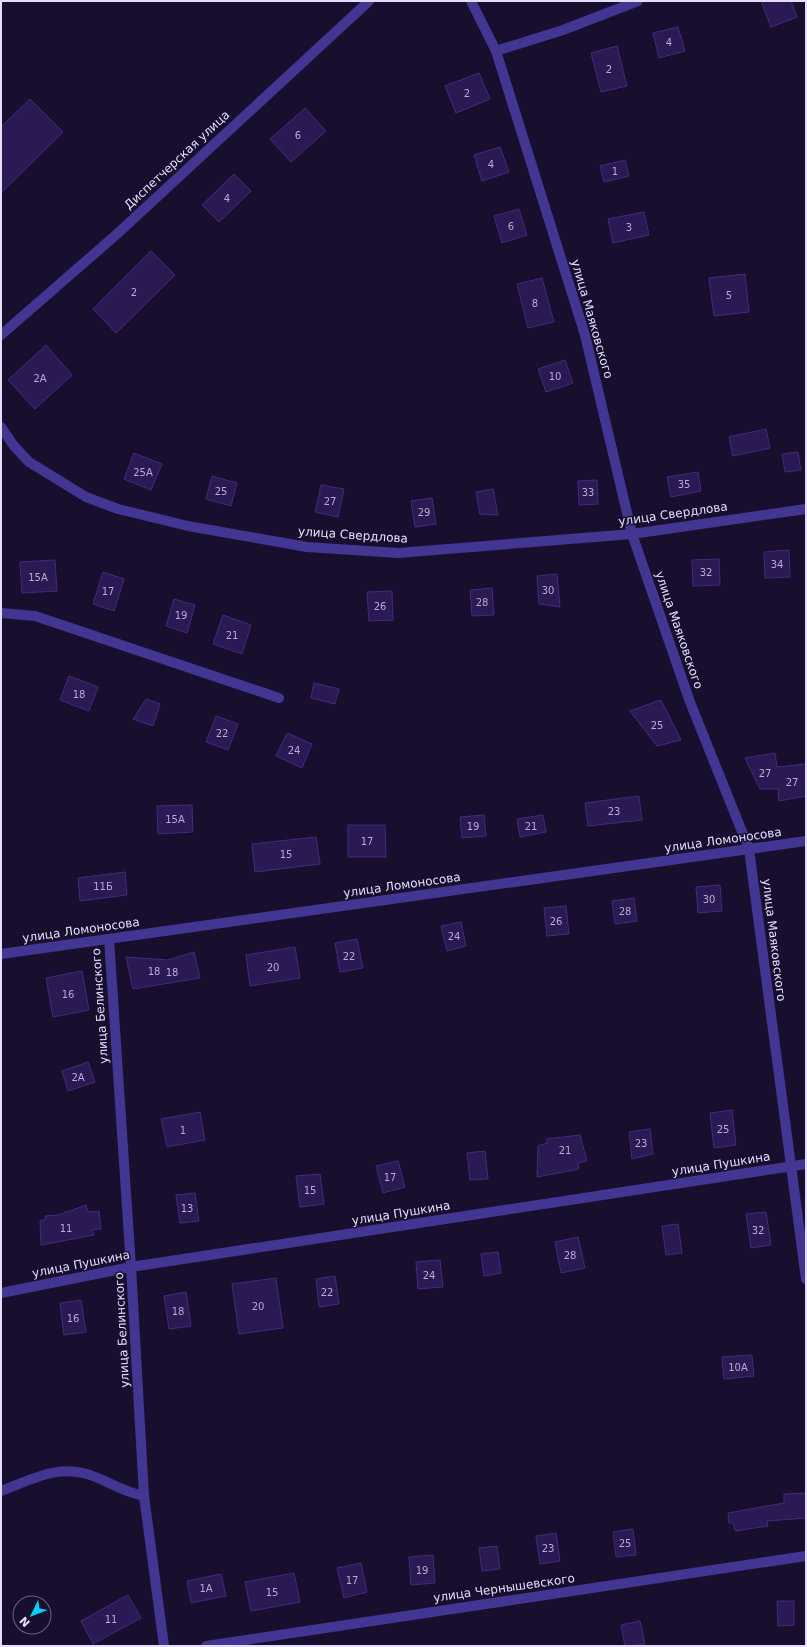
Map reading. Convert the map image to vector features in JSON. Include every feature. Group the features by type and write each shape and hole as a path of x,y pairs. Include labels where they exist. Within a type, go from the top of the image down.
{"street":[{"name":"Диспетчерская улица","path":"1,335 117,234 369,1"},
{"name":"улица Маяковского","path":"471,1 496,51 585,335 632,534 690,702 749,849 806,1280"},
{"path":"496,51 563,30 638,1"},
{"name":"улица Свердлова","path":"1,427 14,446 29,462 86,496 118,509 180,524 245,537 307,547 398,553 632,534 806,509"},
{"path":"1,614 35,616 50,620 279,698"},
{"name":"улица Ломоносова","path":"1,954 806,841"},
{"name":"улица Белинского","path":"109,939 131,1267 144,1496 164,1646"},
{"name":"улица Пушкина","path":"1,1293 131,1267 806,1164"},
{"path":"1,1491 44,1475 63,1470 80,1471 132,1494 144,1496"},
{"name":"улица Чернышевского","path":"206,1646 806,1556"}],"building":[{"path":"761,1 791,1 797,17 771,27"},
{"path":"678,27 685,51 659,58 653,33"},
{"path":"617,46 627,86 601,92 591,53"},
{"path":"479,73 490,99 456,113 445,86"},
{"path":"30,99 63,132 1,193 1,127"},
{"path":"305,108 326,131 291,162 270,139"},
{"path":"500,147 509,172 482,181 474,155"},
{"path":"625,160 629,176 604,182 600,166"},
{"path":"234,174 251,191 219,222 202,205"},
{"path":"519,209 527,235 502,243 494,216"},
{"path":"644,212 649,235 613,243 608,219"},
{"path":"151,251 175,275 116,333 93,309"},
{"path":"745,274 749,312 714,316 709,278"},
{"path":"542,278 554,322 528,328 517,284"},
{"path":"46,345 72,375 35,409 8,380"},
{"path":"565,360 573,383 546,392 538,369"},
{"path":"766,429 770,448 733,456 729,437"},
{"path":"798,452 801,470 785,472 782,454"},
{"path":"134,453 162,464 151,490 124,479"},
{"path":"698,472 701,491 671,497 667,477"},
{"path":"212,476 237,483 231,506 206,499"},
{"path":"597,480 598,504 579,505 578,481"},
{"path":"321,485 344,489 338,517 315,512"},
{"path":"493,489 498,515 480,514 476,492"},
{"path":"432,498 436,524 415,527 411,501"},
{"path":"789,550 790,577 765,578 764,552"},
{"path":"719,559 720,585 693,586 692,560"},
{"path":"55,560 57,591 22,593 20,562"},
{"path":"103,572 124,579 114,611 93,604"},
{"path":"557,574 560,607 539,604 537,576"},
{"path":"492,588 494,615 472,616 470,590"},
{"path":"392,591 393,620 369,621 367,592"},
{"path":"174,599 195,605 187,633 166,626"},
{"path":"223,615 251,625 242,654 213,644"},
{"path":"69,676 98,687 89,711 60,700"},
{"path":"314,683 339,689 335,704 311,698"},
{"path":"146,699 160,704 153,726 133,719"},
{"path":"661,700 681,740 657,746 630,711"},
{"path":"216,716 238,724 228,750 206,742"},
{"path":"287,733 312,744 302,768 276,756"},
{"path":"775,753 777,767 806,764 806,796 779,801 778,789 760,789 745,758"},
{"path":"639,796 642,820 588,826 585,803"},
{"path":"192,805 193,832 158,834 157,806"},
{"path":"484,815 486,836 462,838 460,817"},
{"path":"543,815 546,832 520,837 517,819"},
{"path":"348,825 385,825 386,857 348,857"},
{"path":"316,837 320,864 255,872 252,844"},
{"path":"125,872 127,895 80,901 78,878"},
{"path":"720,885 722,911 698,913 696,887"},
{"path":"634,898 637,921 615,924 612,901"},
{"path":"566,906 569,934 547,936 544,908"},
{"path":"461,922 466,946 447,951 441,926"},
{"path":"357,939 363,968 340,972 335,943"},
{"path":"295,947 300,978 250,986 246,955"},
{"path":"194,952 200,978 133,989 126,957 168,960"},
{"path":"82,971 89,1010 53,1017 46,978"},
{"path":"88,1062 95,1082 68,1091 62,1071"},
{"path":"732,1110 736,1145 714,1148 710,1113"},
{"path":"200,1112 205,1140 167,1147 161,1119"},
{"path":"650,1129 653,1154 632,1159 629,1132"},
{"path":"580,1135 587,1161 578,1163 579,1169 537,1177 538,1146 547,1143 547,1139"},
{"path":"485,1151 488,1179 470,1180 467,1153"},
{"path":"398,1161 405,1187 383,1193 376,1166"},
{"path":"320,1174 324,1204 300,1207 296,1176"},
{"path":"195,1193 199,1221 180,1223 176,1195"},
{"path":"86,1205 88,1212 99,1211 101,1229 92,1230 94,1235 41,1245 40,1221 46,1219 45,1216 58,1215"},
{"path":"766,1212 771,1245 751,1248 746,1214"},
{"path":"678,1224 682,1253 666,1255 662,1226"},
{"path":"578,1237 585,1268 561,1273 555,1242"},
{"path":"498,1252 501,1273 484,1276 481,1254"},
{"path":"440,1260 443,1287 418,1289 416,1262"},
{"path":"335,1276 339,1304 319,1307 316,1279"},
{"path":"276,1278 283,1328 239,1334 232,1284"},
{"path":"186,1292 191,1326 169,1329 164,1296"},
{"path":"81,1300 86,1332 64,1335 60,1303"},
{"path":"752,1355 754,1376 724,1379 722,1357"},
{"path":"806,1493 806,1518 767,1521 768,1526 735,1531 733,1523 729,1523 728,1513 784,1503 784,1494"},
{"path":"633,1529 636,1555 616,1557 613,1532"},
{"path":"556,1533 560,1561 540,1564 536,1536"},
{"path":"497,1546 500,1569 482,1571 479,1548"},
{"path":"433,1555 435,1583 411,1585 409,1557"},
{"path":"361,1563 367,1592 344,1598 337,1568"},
{"path":"294,1573 300,1602 251,1611 245,1582"},
{"path":"221,1574 226,1596 191,1603 187,1581"},
{"path":"128,1595 141,1618 93,1644 81,1621"},
{"path":"777,1601 794,1601 794,1625 778,1626"},
{"path":"640,1621 645,1644 625,1646 621,1625"}]}
